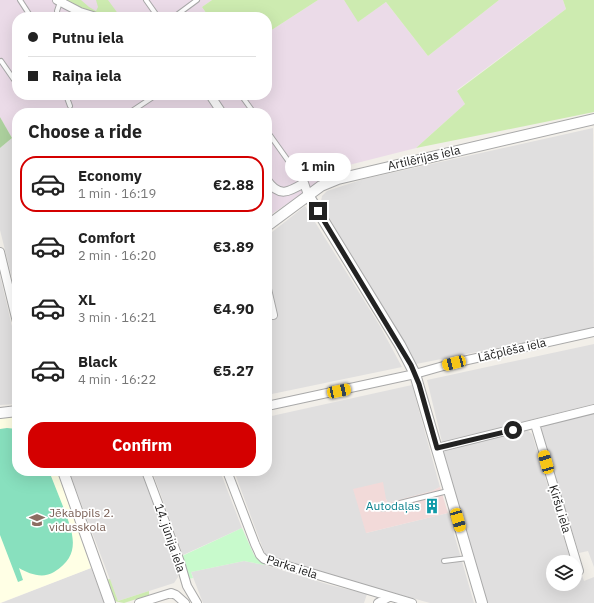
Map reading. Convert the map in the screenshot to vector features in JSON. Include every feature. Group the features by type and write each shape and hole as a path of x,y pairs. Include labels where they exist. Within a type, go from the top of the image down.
{"street":[{"path":"59,1 78,12"},
{"name":"Artilērijas iela","path":"272,222 308,195 329,182 348,175 594,119"},
{"path":"272,186 277,191 284,193 304,184 308,195 400,345 416,374 482,603"},
{"path":"0,252 12,301"},
{"path":"272,308 274,316"},
{"name":"Lāčplēša iela","path":"272,405 416,374 454,363 594,332"},
{"path":"437,448 594,409"},
{"path":"0,413 12,412"},
{"name":"Ķiršu iela","path":"534,424 574,555"},
{"path":"65,476 110,603"},
{"name":"14. jūnija iela","path":"148,476 180,562 187,586 197,603"},
{"name":"Parka iela","path":"229,476 255,544 260,555 264,559 390,600 412,603"},
{"path":"139,603 171,593 176,595 185,603"},
{"path":"378,603 390,600"}],"lane":[{"path":"20,0 28,12"},
{"path":"146,0 154,12"},
{"path":"181,12 197,0"},
{"path":"57,12 59,1"},
{"path":"1,61 12,77"},
{"path":"68,100 70,106"},
{"path":"137,108 149,100"},
{"path":"272,138 304,184"},
{"path":"383,509 400,503 450,491"},
{"path":"444,561 468,558"}],"shaded area":[{"path":"0,0 212,0 202,7 206,12 12,12 12,100 272,100 272,30 318,0 344,0 359,21 386,2 428,56 499,0 563,0 566,9 457,90 465,104 416,148 345,166 272,214 272,108 12,108 12,138 0,117"},
{"path":"593,128 594,329 416,364 324,209 321,201 322,196 327,191 364,179"},
{"path":"12,138 12,278 0,230 0,148"},
{"path":"305,206 380,326 402,367 272,394 272,232"},
{"path":"0,275 12,327 12,404 0,405"},
{"path":"594,344 594,404 442,442 427,380"},
{"path":"412,385 440,487 432,491 388,503 386,499 366,533 448,513 474,603 430,603 304,568 274,557 266,557 236,476 272,476 272,416"},
{"path":"594,413 594,567 588,551 579,553 539,426"},
{"name":"Jēkabpils 2. vidusskola","path":"12,417 12,476 59,476 91,568 0,603 0,418"},
{"path":"527,430 532,434 569,555 546,555 546,591 582,591 582,575 584,581 594,577 594,603 486,603 442,450"},
{"path":"71,476 144,476 178,568 178,577 174,583 118,601"},
{"path":"154,476 222,476 242,528 183,555"},
{"path":"383,482 388,503 432,491 440,487 448,513 366,533 353,489"},
{"path":"244,561 265,565 330,585 367,594 364,603 203,603 191,572"},
{"path":"91,568 104,603 1,603"}],"green space":[{"path":"62,0 81,0 96,11 98,7 96,0 108,0 117,12 91,12"},
{"path":"212,0 318,0 272,30 272,12 206,12 202,7"},
{"path":"344,0 499,0 428,56 386,2 358,22"},
{"path":"563,0 594,0 594,112 416,148 465,104 457,91 566,9"},
{"path":"0,117 12,138 0,148"},
{"name":"Jēkabpils 2. vidusskola","path":"12,428 12,476 51,476 70,527 73,543 69,558 54,572 45,575 36,575 19,568 23,580 18,582 0,535 0,429"},
{"path":"242,528 254,555 265,565 244,561 191,572 193,578 188,579 180,557"},
{"path":"110,579 118,601 149,591 149,595 124,603 114,601 106,580"}],"place":[{"name":"Autodaļas","path":"432,506"},
{"name":"Jēkabpils 2. vidusskola","path":"37,520"}],"route":[{"path":"318,211 400,345 416,374 437,448 513,430"}]}
